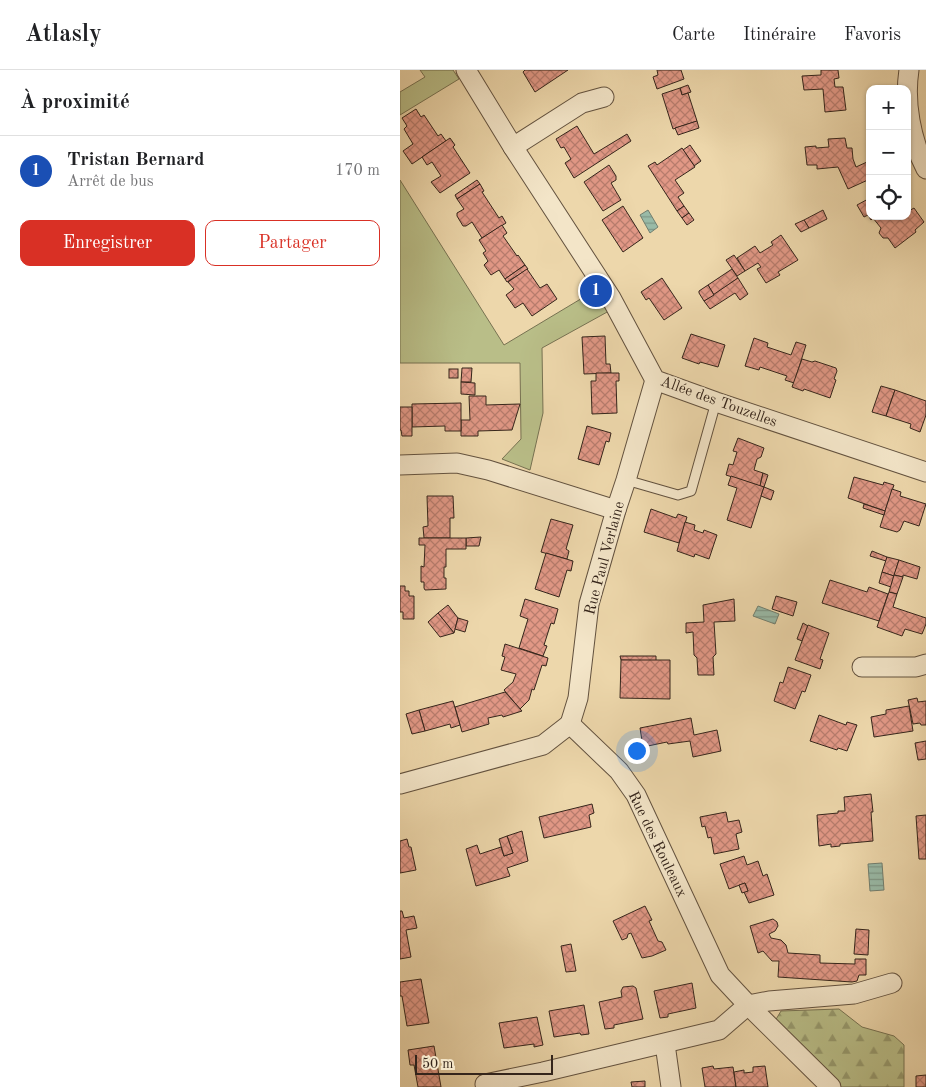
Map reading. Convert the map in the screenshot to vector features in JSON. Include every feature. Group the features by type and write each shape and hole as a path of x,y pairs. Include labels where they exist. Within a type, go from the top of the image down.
{"street":[{"name":"Allée des Touzelles","path":"466,70 513,147 611,298 655,380 926,472"},
{"path":"910,70 908,81 910,121 919,156 926,169"},
{"path":"513,147 582,103 604,97"},
{"name":"Rue Paul Verlaine","path":"570,724 578,698 589,604 655,380"},
{"path":"400,464 458,463 497,473 616,510"},
{"path":"862,667 916,667 926,664"},
{"path":"400,784 543,745 570,724"},
{"name":"Rue des Rouleaux","path":"570,724 619,771 636,795 720,975 831,1087"},
{"path":"485,1084 720,1030 748,1005 769,1000 854,994 892,983"},
{"path":"665,1044 671,1087"}],"lane":[{"name":"Rue Paul Verlaine","path":"626,480 678,495 691,491 716,402"}],"green space":[{"path":"420,70 453,70 459,79 400,115 400,92 425,77"},
{"path":"400,180 504,345 594,291 609,311 542,348 543,413 530,470 502,459 521,439 520,363 400,363"},
{"path":"839,1009 862,1027 894,1036 904,1045 904,1087 839,1087 775,1021 781,1011"}],"shaded area":[{"path":"648,210 658,227 650,233 640,215"},
{"path":"758,606 779,614 775,624 753,616"},
{"path":"882,863 884,890 870,891 868,864"}],"building":[{"path":"525,70 568,70 535,92 523,72"},
{"path":"657,70 681,70 684,79 657,89 653,77 658,75"},
{"path":"821,70 838,70 839,78 834,79 835,87 843,87 846,110 825,112 823,89 804,90 802,76 821,75"},
{"path":"688,85 691,92 682,95 680,88"},
{"path":"680,88 682,95 688,93 697,121 673,129 662,94"},
{"path":"416,109 421,117 424,115 438,136 441,134 446,141 412,164 403,151 413,144 404,129 407,126 402,118"},
{"path":"697,121 699,128 678,135 675,128"},
{"path":"577,126 594,154 627,134 631,141 574,178 565,163 571,159 564,147 561,148 556,139"},
{"path":"450,138 455,145 453,147 470,173 440,193 431,182 441,176 432,162 427,165 422,157"},
{"path":"845,138 847,148 852,148 856,167 866,162 866,181 848,189 838,167 817,169 817,165 807,165 805,147 829,147 828,139"},
{"path":"690,145 701,161 694,166 683,150"},
{"path":"682,148 695,167 675,180 684,193 678,197 684,206 677,211 648,166 655,162 657,165"},
{"path":"609,165 616,176 616,180 611,183 621,200 603,211 584,182"},
{"path":"477,180 480,184 457,199 455,195"},
{"path":"480,184 484,191 482,192 499,218 502,216 506,223 482,238 472,222 463,226 457,216 457,213 464,209 457,199"},
{"path":"866,200 866,216 864,217 857,205"},
{"path":"623,206 643,238 623,252 602,220"},
{"path":"684,206 689,213 682,218 677,211"},
{"path":"914,208 924,222 915,230 916,232 895,248 888,238 883,238 879,233 881,228 875,220 911,220 911,210"},
{"path":"823,210 827,219 809,228 804,220"},
{"path":"689,213 694,220 687,225 682,218"},
{"path":"804,220 809,228 801,232 795,224"},
{"path":"502,225 507,233 503,236 525,265 505,279 499,270 491,275 484,265 488,261 483,253 486,251 479,240"},
{"path":"781,235 798,260 778,272 780,275 766,283 757,269 761,267 758,263 745,271 737,258 755,246 760,253 773,245 771,242"},
{"path":"734,255 745,271 737,276 726,260"},
{"path":"525,265 528,269 507,282 505,279"},
{"path":"527,269 540,288 547,284 557,299 532,316 523,303 515,308 506,295 514,289 508,282"},
{"path":"732,269 738,278 714,295 708,285"},
{"path":"662,278 682,308 664,320 649,298 646,300 641,292"},
{"path":"738,278 748,294 740,300 735,293 710,309 704,301"},
{"path":"708,285 714,295 704,301 699,291"},
{"path":"691,334 725,345 718,367 700,362 699,364 682,358"},
{"path":"605,336 606,364 610,364 611,373 584,374 582,337"},
{"path":"754,338 768,343 767,347 791,355 796,342 806,345 794,383 785,380 787,376 760,367 759,370 745,366"},
{"path":"802,359 836,368 837,371 834,379 836,380 830,398 792,387"},
{"path":"462,368 472,368 471,382 461,382"},
{"path":"449,369 458,369 458,378 449,378"},
{"path":"596,373 619,373 619,381 616,381 617,413 592,414 591,381 596,381"},
{"path":"461,382 475,383 475,395 461,394"},
{"path":"881,386 895,390 886,416 872,412"},
{"path":"895,390 926,401 926,415 920,432 910,428 911,424 886,416"},
{"path":"469,396 486,396 486,405 520,404 512,430 478,431 478,436 461,436 461,420 470,420"},
{"path":"461,403 461,431 445,431 445,426 412,427 412,404"},
{"path":"400,407 412,407 412,436 402,436 400,430"},
{"path":"587,426 611,433 609,442 606,441 599,465 578,459"},
{"path":"738,438 764,448 761,457 757,459 754,470 763,473 760,486 726,475 729,464 733,465 737,452 733,451"},
{"path":"763,473 768,475 764,487 760,486"},
{"path":"731,476 764,487 751,528 727,520 737,488 728,485"},
{"path":"854,477 883,485 884,482 894,485 885,511 848,498"},
{"path":"764,487 774,491 771,500 761,496"},
{"path":"892,489 901,492 900,496 926,504 919,526 904,521 897,532 880,527"},
{"path":"427,496 453,496 454,518 450,518 450,538 424,538 423,527 428,526"},
{"path":"864,504 885,511 884,515 863,508"},
{"path":"651,509 676,518 678,514 687,517 679,543 644,532"},
{"path":"551,519 573,525 566,549 569,551 567,559 541,552"},
{"path":"685,522 695,525 694,530 703,533 704,530 717,535 709,559 695,554 694,557 677,551"},
{"path":"481,537 479,546 466,546 466,538"},
{"path":"419,538 466,538 466,549 446,549 444,578 446,578 446,589 425,590 424,582 421,582 421,566 424,567 425,545 419,545"},
{"path":"872,551 887,557 886,561 870,556"},
{"path":"546,553 573,561 571,571 567,570 559,597 535,589"},
{"path":"887,557 899,560 894,576 882,572"},
{"path":"899,560 920,567 917,579 903,575 903,577 894,575"},
{"path":"882,572 894,576 891,587 879,583"},
{"path":"894,575 903,577 897,594 889,592"},
{"path":"830,580 867,592 869,587 888,594 879,621 822,603"},
{"path":"400,586 405,586 405,591 409,591 409,596 414,596 414,619 403,619 403,612 400,612"},
{"path":"889,592 897,594 893,607 926,618 922,634 905,629 902,636 877,627"},
{"path":"776,596 797,602 793,616 772,609"},
{"path":"525,599 558,609 554,624 551,623 544,645 547,646 543,656 519,648 528,619 520,616"},
{"path":"734,599 735,621 714,622 716,654 713,657 714,675 698,675 697,658 694,655 693,632 686,633 686,623 704,622 703,605"},
{"path":"448,605 458,618 454,633 438,613"},
{"path":"438,613 454,633 440,637 428,622"},
{"path":"458,618 468,621 465,632 455,629"},
{"path":"803,623 808,626 802,641 797,639"},
{"path":"808,625 829,633 820,659 823,660 820,669 795,660"},
{"path":"505,644 548,658 546,666 542,665 529,700 520,709 504,690 513,682 516,674 501,670 505,657 502,656"},
{"path":"620,656 656,656 656,661 621,660"},
{"path":"621,660 670,660 670,699 620,698"},
{"path":"788,667 811,675 805,692 802,691 795,709 774,701 780,682 783,683"},
{"path":"505,692 522,711 503,717 502,715 488,718 489,724 462,732 455,707"},
{"path":"917,698 918,702 926,701 926,725 921,725 920,723 913,724 908,700"},
{"path":"453,701 460,725 451,728 450,724 425,731 419,710"},
{"path":"909,706 913,731 874,737 871,717 886,714 886,710"},
{"path":"419,710 425,731 412,734 406,714"},
{"path":"819,715 846,725 847,722 857,725 847,751 838,748 837,750 810,741"},
{"path":"691,718 694,735 717,730 721,751 693,757 690,741 668,744 667,742 643,747 640,728"},
{"path":"926,741 926,759 918,760 915,743"},
{"path":"871,794 873,841 840,844 840,846 831,847 831,844 819,846 817,815 845,811 844,797"},
{"path":"592,804 594,813 589,815 591,827 544,838 539,817"},
{"path":"726,812 728,822 739,820 742,832 736,834 739,849 714,854 711,837 708,838 705,826 702,827 700,817"},
{"path":"926,815 926,859 919,859 916,816"},
{"path":"522,831 528,861 507,868 510,876 476,886 466,849 477,845 480,854 501,847 504,856 513,853 507,836"},
{"path":"507,836 513,853 504,856 499,839"},
{"path":"407,839 409,847 411,847 416,870 400,873 400,841"},
{"path":"744,856 747,865 758,861 763,876 767,874 774,895 749,903 744,892 748,891 745,883 729,889 720,864"},
{"path":"745,883 748,891 742,893 739,885"},
{"path":"645,906 652,920 649,921 658,941 662,942 666,950 642,958 631,933 622,940 613,921"},
{"path":"400,911 402,911 404,918 414,916 417,928 406,930 411,957 400,959"},
{"path":"773,919 777,922 778,926 775,931 769,934 771,938 781,940 786,945 788,953 820,955 820,963 855,964 855,959 866,959 866,975 859,975 857,981 852,982 778,977 779,961 772,961 763,951 758,953 750,926"},
{"path":"856,929 869,930 868,955 854,954"},
{"path":"571,944 576,971 566,972 561,946"},
{"path":"421,979 429,1023 407,1026 402,996 400,996 400,982"},
{"path":"692,983 696,1008 668,1014 668,1017 660,1018 654,991"},
{"path":"633,986 636,988 643,1019 614,1025 614,1028 605,1029 599,1002 622,997 621,991 623,987"},
{"path":"584,1005 589,1034 581,1035 580,1033 554,1037 549,1011"},
{"path":"537,1017 543,1045 534,1047 534,1044 504,1048 499,1023"},
{"path":"434,1046 441,1087 418,1087 414,1065 410,1065 408,1050"},
{"path":"713,1066 714,1069 733,1067 736,1087 705,1087 702,1068"},
{"path":"765,1066 768,1087 736,1087 734,1072 744,1070 744,1073 753,1072 753,1067"},
{"path":"926,1075 926,1087 916,1087 916,1076"},
{"path":"645,1081 645,1087 632,1087 631,1082"}],"place":[{"name":"Tristan Bernard","path":"596,291"}]}
